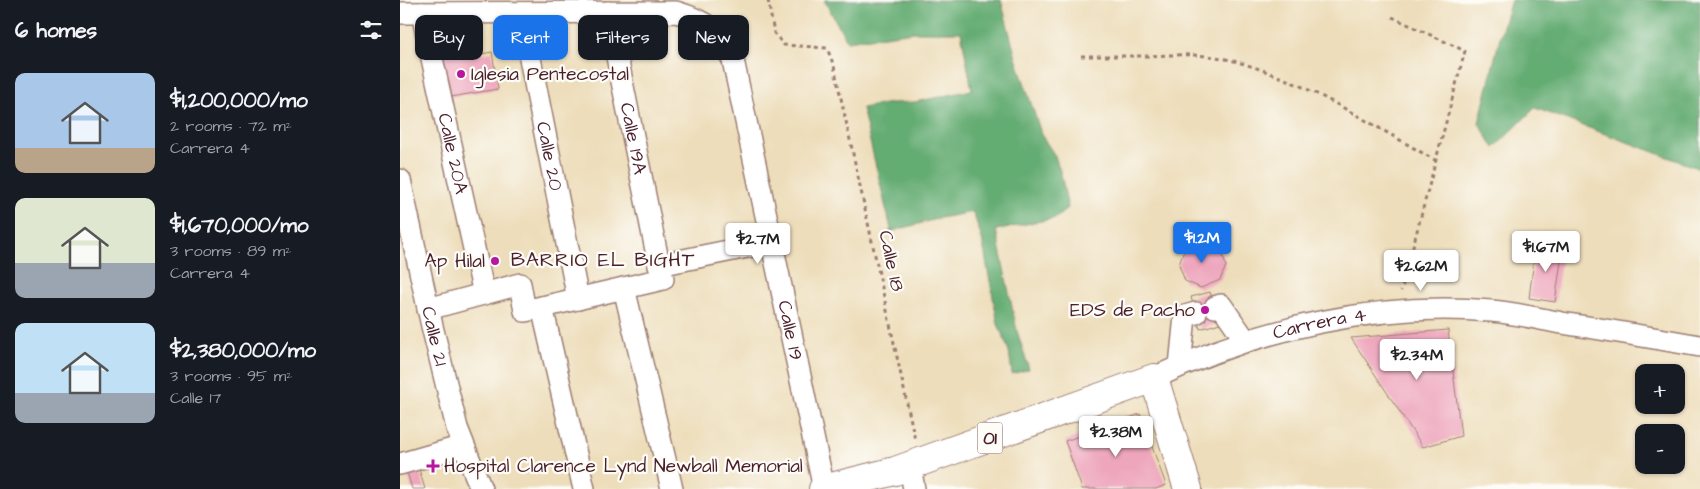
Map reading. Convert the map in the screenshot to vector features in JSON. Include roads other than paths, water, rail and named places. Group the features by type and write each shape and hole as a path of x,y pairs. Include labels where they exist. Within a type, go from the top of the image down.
{"highway":[{"name":"01","path":"824,489 895,471 915,473 1154,378"},
{"path":"1154,378 1188,489"}],"street":[{"path":"400,13 608,12 632,6"},
{"name":"Calle 19","path":"632,6 676,12 696,18 713,30 725,44 733,60 824,489"},
{"name":"Calle 19A","path":"608,12 659,265"},
{"name":"Calle 20A","path":"422,13 484,294"},
{"name":"Calle 20","path":"521,13 578,299"},
{"name":"Calle 21","path":"400,180 428,310 457,428 481,489"},
{"path":"428,310 520,284 525,311 542,308 663,279 659,265 772,242"},
{"path":"624,288 672,489"},
{"path":"1180,366 1185,316 1221,305 1246,341"},
{"path":"542,308 584,489"},
{"name":"Carrera 4","path":"1154,378 1246,341 1337,318 1395,311 1449,309 1492,311 1700,346"},
{"path":"400,464 463,446"}],"place":[{"name":"Iglesia Pentecostal","path":"461,74"},
{"name":"Ap Hilal","path":"495,261"},
{"name":"EDS de Pacho","path":"1205,310"},
{"name":"Hospital Clarence Lynd Newball Memorial","path":"433,466"}],"district":[{"name":"BARRIO EL BIGHT","path":"603,260"}]}
